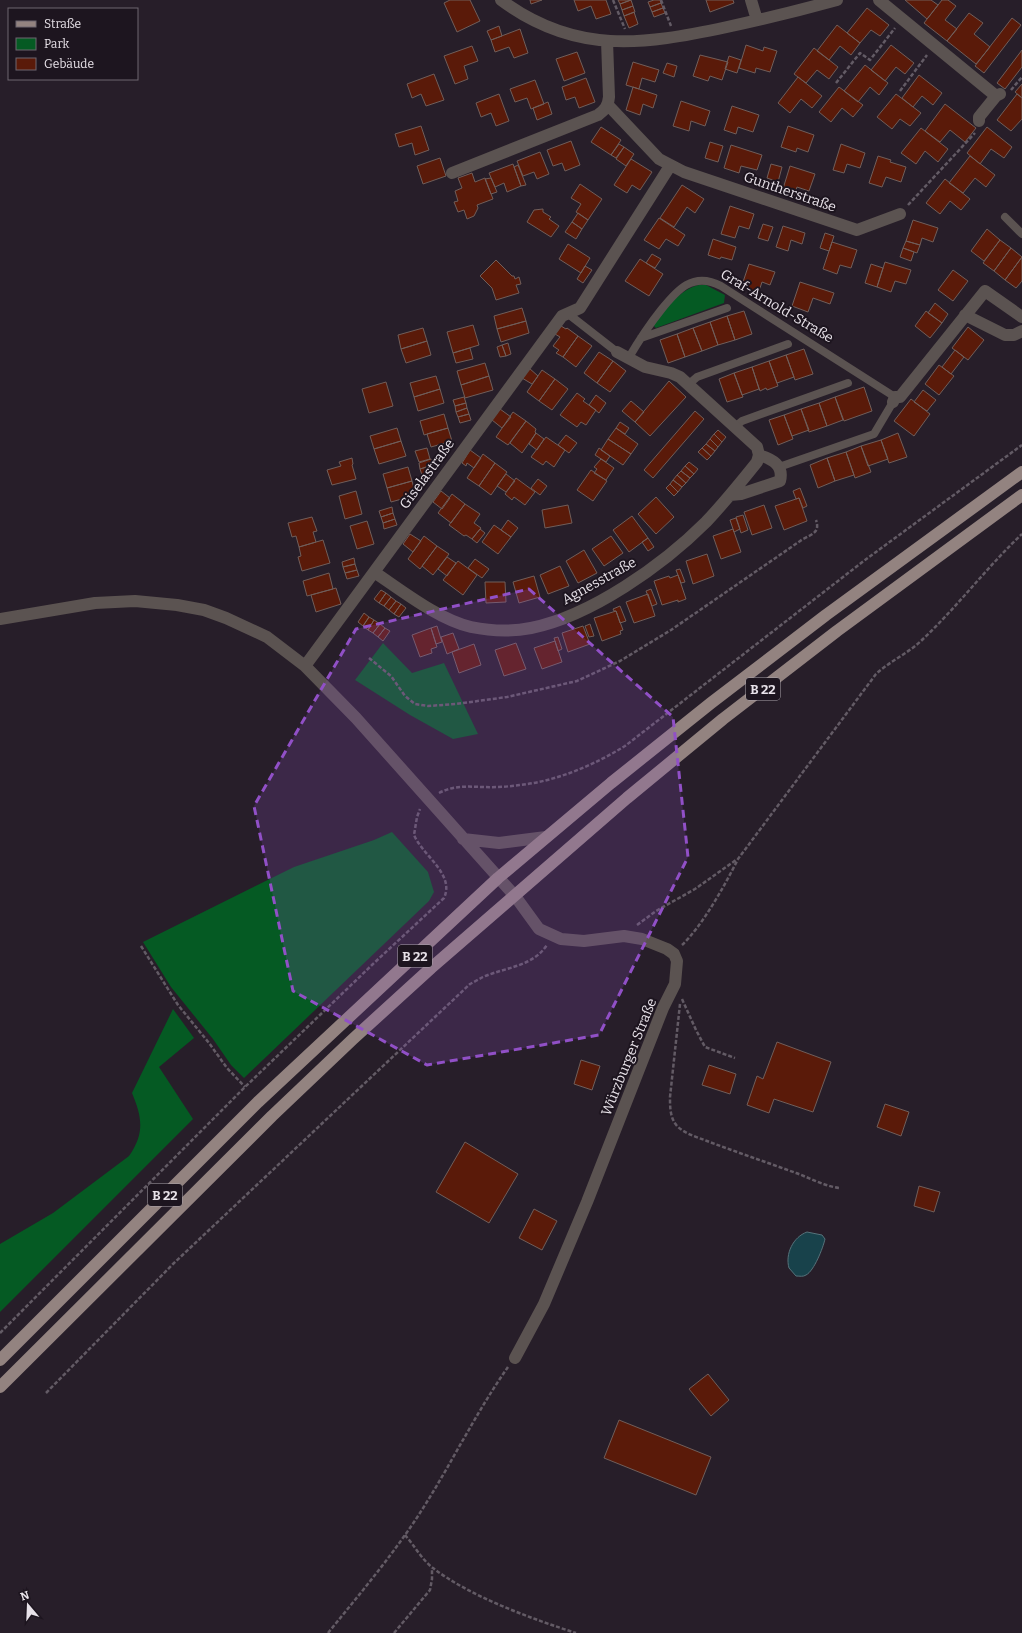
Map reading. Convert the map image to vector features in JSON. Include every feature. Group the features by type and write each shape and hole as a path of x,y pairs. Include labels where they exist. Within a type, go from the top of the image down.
{"main road":[{"name":"B 22","path":"0,1360 258,1102 498,878 611,783 723,694 826,615 1022,472"},
{"name":"B 22","path":"0,1387 272,1116 432,968 627,798 723,719 838,631 1022,495"}],"street":[{"path":"501,0 515,11 538,24 560,32 607,41 675,38 790,13 837,0"},
{"path":"751,0 757,20"},
{"path":"878,0 934,46 998,95 980,116 979,121"},
{"path":"452,173 598,115 608,105 607,41"},
{"name":"Guntherstraße","path":"608,105 659,159 684,172 857,230 900,214"},
{"name":"Giselastraße","path":"305,666 562,316 580,308 670,166"},
{"path":"894,399 900,397 985,291 1022,317"},
{"path":"965,315 1006,335 1014,335 1022,331"},
{"path":"617,352 645,367 671,373 680,377 736,426 757,447 759,455 770,458 780,471 780,481 741,494 730,495"},
{"name":"Agnesstraße","path":"374,572 434,611 469,627 506,631 532,628 557,621 581,610 640,576 678,547 705,522 730,495 757,462 759,455"},
{"path":"0,619 95,603 135,601 178,605 204,610 226,618 267,637 305,666 340,701 515,896 540,930 553,936 584,941 624,936 642,939 667,949 674,954"},
{"path":"463,839 499,843 546,837"},
{"name":"Würzburger Straße","path":"515,1358 544,1304 587,1202 663,1008 676,984 676,962 674,954"}],"lane":[{"path":"1005,217 1022,234"},
{"name":"Graf-Arnold-Straße","path":"628,359 650,324 673,295 686,284 696,281 706,281 714,283 894,399"},
{"path":"641,338 727,308"},
{"path":"567,313 617,352"},
{"path":"689,384 697,377 788,344"},
{"path":"736,426 742,421 848,383"},
{"path":"780,471 874,434 894,399"}],"path":[{"path":"613,0 625,28 625,41"},
{"path":"661,0 675,38"},
{"path":"836,83 860,53 870,60 902,20"},
{"path":"900,91 934,46"},
{"path":"900,214 979,129 979,121"},
{"path":"0,1333 245,1087 444,898 447,886 444,877 416,840 414,835 416,817 421,807 428,800 445,790 457,787 522,785 552,778 586,767 626,746 865,560 1022,444"},
{"path":"369,658 391,676 405,696 415,704 428,706 456,704 506,697 577,681 620,661 671,630 803,539 813,534 818,530 816,520"},
{"path":"674,954 691,936 728,878 738,859 876,674 888,663 921,641 944,618 1000,555 1022,534"},
{"path":"624,936 656,911 695,889 738,859"},
{"path":"46,1393 173,1264 470,984 484,976 519,966 536,957 545,948 553,936"},
{"path":"141,946 178,1006 227,1068 245,1087"},
{"path":"735,1058 705,1047 681,996 670,1097 670,1110 673,1120 677,1126 684,1132 717,1145 829,1187 839,1188"},
{"path":"328,1633 405,1535 437,1484 471,1425 515,1358"},
{"path":"405,1535 432,1567 461,1585 527,1616 576,1633"},
{"path":"394,1633 430,1590 432,1567"}],"highlighted area":[{"path":"529,589 673,717 688,857 599,1035 427,1065 293,991 254,806 356,629"}],"green space":[{"path":"699,285 706,285 725,295 724,303 656,328 653,325 679,296 685,291"},
{"path":"383,643 412,673 444,663 478,734 453,739 410,715 355,680"},
{"path":"392,832 428,872 434,892 429,901 244,1078 231,1065 213,1039 171,987 143,942 294,867 374,840"},
{"path":"173,1009 194,1038 159,1067 193,1119 0,1312 0,1244 53,1213 129,1156 134,1148 140,1132 140,1117 132,1093"}],"water":[{"path":"807,1232 822,1235 825,1239 815,1264 809,1273 805,1276 796,1276 789,1268 789,1252 794,1242 802,1234"}],"building":[{"path":"450,0 470,0 480,21 457,32 444,3"},
{"path":"530,0 542,0 531,4"},
{"path":"574,0 606,0 611,14 596,19 591,6 578,11"},
{"path":"618,0 631,0 620,4"},
{"path":"631,0 633,6 622,10 620,4"},
{"path":"660,0 661,3 650,7 648,2"},
{"path":"706,0 733,0 734,3 710,12"},
{"path":"905,0 931,0 938,5 927,19"},
{"path":"942,0 948,0 956,6 945,20 957,29 947,41 924,23"},
{"path":"661,3 663,8 652,12 650,7"},
{"path":"633,6 635,12 624,16 622,10"},
{"path":"663,8 665,13 654,17 652,12"},
{"path":"867,8 889,25 880,36 871,30 860,43 847,33"},
{"path":"634,12 638,24 629,28 624,16"},
{"path":"969,13 983,23 974,34 990,47 976,64 947,41"},
{"path":"1012,18 1021,25 984,73 975,66"},
{"path":"837,25 860,43 851,55 840,46 829,60 817,51"},
{"path":"499,26 502,36 491,40 487,31"},
{"path":"520,29 528,53 514,58 509,47 495,52 491,40"},
{"path":"746,45 763,51 764,47 777,51 770,72 756,68 755,73 739,68"},
{"path":"891,45 914,63 905,74 896,67 885,81 871,70"},
{"path":"472,46 478,61 464,66 468,79 455,84 444,56"},
{"path":"814,48 838,67 829,79 817,70 806,83 794,74"},
{"path":"1022,50 1022,67 1005,89 997,83"},
{"path":"577,52 585,73 564,81 556,59"},
{"path":"700,55 728,62 722,80 710,76 708,81 693,76"},
{"path":"729,56 741,60 737,73 725,69"},
{"path":"633,62 659,70 655,82 642,78 639,89 626,85"},
{"path":"667,63 677,66 674,77 663,73"},
{"path":"865,65 888,83 879,95 870,87 858,102 844,91"},
{"path":"434,74 444,100 426,106 421,94 412,98 407,84"},
{"path":"919,75 942,93 933,105 922,96 913,107 902,98"},
{"path":"798,77 822,96 812,108 801,99 790,113 778,103"},
{"path":"586,78 595,102 579,108 575,97 566,100 562,87"},
{"path":"535,80 544,104 531,109 527,98 515,102 510,89"},
{"path":"1022,84 1022,98 1015,92"},
{"path":"633,87 657,95 653,108 643,104 640,115 626,110"},
{"path":"839,87 863,105 853,117 842,108 831,122 819,112"},
{"path":"499,94 509,121 496,126 491,113 481,117 476,103"},
{"path":"896,94 921,113 910,126 900,119 892,129 877,117"},
{"path":"1017,94 1022,98 1022,119 1011,131 997,120"},
{"path":"681,101 710,111 705,126 691,121 689,131 673,126"},
{"path":"548,102 552,114 537,120 533,108"},
{"path":"945,104 976,128 965,142 950,130 940,142 925,131"},
{"path":"732,106 759,115 753,132 738,127 736,134 724,130"},
{"path":"421,126 429,150 415,155 412,143 399,147 395,134"},
{"path":"788,126 814,135 808,152 797,148 796,152 781,147"},
{"path":"601,127 621,140 611,155 591,142"},
{"path":"987,127 1012,147 1004,158 991,149 980,164 967,153"},
{"path":"921,128 948,149 938,162 925,151 916,164 901,153"},
{"path":"571,141 580,165 565,171 562,163 553,166 547,150"},
{"path":"710,142 723,146 718,162 705,158"},
{"path":"619,144 624,147 616,158 611,155"},
{"path":"841,144 865,153 860,168 847,164 844,173 833,170"},
{"path":"731,145 762,155 757,170 741,166 739,173 724,168"},
{"path":"624,147 634,154 626,166 616,159"},
{"path":"540,152 549,174 537,179 534,172 523,176 517,161"},
{"path":"878,156 906,167 901,182 886,177 882,187 869,183"},
{"path":"970,156 995,175 986,187 975,178 963,193 949,183"},
{"path":"440,158 446,176 423,184 417,166"},
{"path":"631,159 652,172 640,190 632,185 627,193 614,185"},
{"path":"513,164 521,186 507,192 504,183 495,187 489,173"},
{"path":"771,164 782,167 778,182 767,178"},
{"path":"518,165 526,185 521,186 514,167"},
{"path":"790,166 815,174 809,191 797,187 794,196 782,192"},
{"path":"472,173 475,182 485,178 493,199 477,205 478,208 474,216 467,219 464,210 458,212 454,202 458,201 455,191 462,188 458,178"},
{"path":"491,178 497,192 491,194 485,179"},
{"path":"945,179 970,199 961,210 950,201 940,214 926,203"},
{"path":"580,184 602,199 588,220 576,212 581,204 571,198"},
{"path":"682,185 704,199 695,213 687,207 674,227 660,218"},
{"path":"730,206 754,214 749,229 739,226 735,238 721,234"},
{"path":"543,209 543,212 551,217 549,219 559,226 551,237 527,222 534,210"},
{"path":"578,213 588,220 582,229 572,222"},
{"path":"659,218 685,235 678,246 666,239 659,249 644,240"},
{"path":"913,220 938,228 933,242 922,238 920,245 906,241"},
{"path":"572,222 582,229 576,239 565,232"},
{"path":"763,224 773,227 768,241 758,238"},
{"path":"783,226 805,233 802,244 791,240 788,251 776,247"},
{"path":"987,229 1000,240 984,261 971,251"},
{"path":"825,233 834,236 829,251 820,248"},
{"path":"713,239 736,247 732,260 721,257 720,259 708,255"},
{"path":"1000,240 1011,248 994,271 983,263"},
{"path":"906,241 920,245 917,253 903,248"},
{"path":"832,242 857,250 851,268 840,265 837,274 823,269"},
{"path":"568,244 590,258 581,273 559,259"},
{"path":"903,248 914,252 911,261 900,257"},
{"path":"1011,248 1022,257 1005,280 994,271"},
{"path":"652,254 661,259 655,268 646,263"},
{"path":"1022,257 1022,281 1016,288 1005,280"},
{"path":"640,259 663,274 649,296 625,281"},
{"path":"496,260 512,276 514,276 515,279 519,277 521,284 516,285 519,293 496,300 492,288 480,276"},
{"path":"885,262 911,270 906,284 895,281 891,292 877,287"},
{"path":"749,264 775,272 770,285 762,282 758,294 741,288"},
{"path":"871,264 883,268 877,287 865,283"},
{"path":"585,266 592,270 583,283 577,279"},
{"path":"953,270 968,281 953,301 938,290"},
{"path":"800,282 834,293 830,304 813,298 808,312 792,306"},
{"path":"935,303 948,314 942,323 928,313"},
{"path":"522,308 526,321 497,329 494,316"},
{"path":"744,311 752,334 735,340 727,316"},
{"path":"926,311 942,323 930,338 915,326"},
{"path":"727,316 735,340 718,345 710,322"},
{"path":"526,321 529,333 501,342 497,329"},
{"path":"710,322 718,345 702,351 693,328"},
{"path":"473,325 479,345 453,353 447,332"},
{"path":"561,326 566,329 567,328 578,336 563,357 556,353 559,350 553,346 560,337 555,334"},
{"path":"968,327 984,340 968,360 952,348"},
{"path":"423,328 427,341 401,349 398,335"},
{"path":"693,328 702,351 685,357 677,334"},
{"path":"677,334 685,357 668,363 660,340"},
{"path":"578,336 592,346 576,367 563,357"},
{"path":"427,341 431,355 406,363 401,349"},
{"path":"508,343 511,354 506,356 502,345"},
{"path":"502,345 506,356 500,357 497,347"},
{"path":"470,348 473,359 456,363 453,353"},
{"path":"804,349 813,374 795,380 786,355"},
{"path":"955,350 964,357 951,374 942,367"},
{"path":"599,352 613,361 597,383 584,373"},
{"path":"786,355 794,377 777,383 769,361"},
{"path":"613,361 626,371 610,392 597,383"},
{"path":"769,361 778,386 767,390 766,388 760,391 752,367"},
{"path":"485,363 489,376 461,385 457,371"},
{"path":"939,365 954,376 939,395 925,384"},
{"path":"752,367 759,389 742,395 734,373"},
{"path":"529,368 538,376 532,384 522,378"},
{"path":"542,370 555,379 539,401 527,392"},
{"path":"734,373 743,397 727,402 719,379"},
{"path":"436,376 440,389 414,397 410,383"},
{"path":"489,376 493,390 465,398 461,385"},
{"path":"555,379 568,389 552,410 539,401"},
{"path":"669,381 686,397 650,436 635,422"},
{"path":"386,382 393,406 369,413 362,389"},
{"path":"864,387 872,411 844,421 835,397"},
{"path":"440,389 444,403 418,411 414,397"},
{"path":"923,390 936,400 927,411 914,402"},
{"path":"577,393 585,399 583,401 596,410 586,425 581,422 577,427 560,415"},
{"path":"596,395 606,403 599,413 589,405"},
{"path":"464,397 466,403 455,406 453,400"},
{"path":"835,397 843,420 827,426 819,403"},
{"path":"911,399 930,414 914,436 894,421"},
{"path":"631,401 644,412 635,422 622,411"},
{"path":"466,403 467,408 456,412 455,406"},
{"path":"819,403 827,426 809,432 801,409"},
{"path":"467,408 469,414 458,417 456,412"},
{"path":"500,409 511,417 502,428 492,420"},
{"path":"801,409 809,430 792,436 784,415"},
{"path":"695,411 704,419 653,478 644,470"},
{"path":"513,412 526,421 508,445 496,437"},
{"path":"444,414 448,428 424,435 420,421"},
{"path":"469,414 471,420 460,423 458,417"},
{"path":"784,415 793,439 778,445 769,420"},
{"path":"526,421 536,429 536,433 522,453 510,443"},
{"path":"620,422 629,428 625,434 616,428"},
{"path":"397,428 401,441 374,449 370,436"},
{"path":"448,428 452,441 431,447 427,434"},
{"path":"616,428 638,444 631,454 608,439"},
{"path":"718,430 726,437 722,442 714,434"},
{"path":"536,433 544,439 537,450 529,444"},
{"path":"898,433 907,457 889,463 881,440"},
{"path":"714,434 722,442 718,447 710,439"},
{"path":"566,435 577,443 569,453 558,445"},
{"path":"546,437 565,450 554,467 546,461 543,465 531,457"},
{"path":"608,439 631,454 623,465 601,450"},
{"path":"710,439 718,447 715,451 706,444"},
{"path":"881,440 888,459 868,466 861,446"},
{"path":"401,441 406,456 379,464 374,449"},
{"path":"706,444 715,451 711,456 702,448"},
{"path":"861,446 871,472 855,478 846,452"},
{"path":"427,448 430,459 419,462 415,451"},
{"path":"599,448 610,456 606,462 595,455"},
{"path":"702,448 711,456 707,460 698,452"},
{"path":"470,450 481,458 474,468 467,463 466,466 462,463"},
{"path":"846,452 854,475 835,481 827,458"},
{"path":"483,454 495,463 479,486 467,478"},
{"path":"352,458 352,465 356,479 332,485 327,470 341,466 339,462"},
{"path":"827,458 835,481 818,488 810,465"},
{"path":"431,459 433,465 420,469 419,463"},
{"path":"601,459 614,468 606,480 594,473 597,469 594,467"},
{"path":"689,462 698,469 694,474 685,466"},
{"path":"495,463 507,472 491,495 479,486"},
{"path":"433,465 434,471 422,475 420,469"},
{"path":"685,466 694,474 690,478 681,471"},
{"path":"408,467 412,481 387,488 383,474"},
{"path":"591,470 607,481 593,501 577,490"},
{"path":"681,471 690,478 686,483 677,475"},
{"path":"506,474 515,481 506,492 497,486"},
{"path":"677,475 686,483 682,487 673,480"},
{"path":"516,478 535,492 525,505 514,497 512,500 505,494"},
{"path":"538,479 547,486 540,495 531,488"},
{"path":"673,480 682,487 678,492 670,484"},
{"path":"412,481 416,495 391,502 387,488"},
{"path":"670,484 678,492 674,496 666,488"},
{"path":"800,488 807,506 803,508 799,498 796,499 793,491"},
{"path":"356,491 362,514 345,519 339,496"},
{"path":"441,491 450,498 442,509 433,502"},
{"path":"452,494 465,504 451,523 438,513"},
{"path":"656,497 674,517 656,534 638,514"},
{"path":"799,498 807,521 784,530 775,506"},
{"path":"465,504 480,514 474,523 481,528 472,539 466,535 464,536 449,525"},
{"path":"568,505 572,523 545,528 542,510"},
{"path":"764,505 772,528 752,535 744,512"},
{"path":"392,507 393,513 381,517 379,511"},
{"path":"393,513 395,519 383,523 381,517"},
{"path":"743,515 748,530 741,533 736,517"},
{"path":"632,516 648,538 629,552 613,530"},
{"path":"312,517 317,531 313,532 316,542 299,547 296,536 292,537 288,523"},
{"path":"736,518 740,529 734,532 730,520"},
{"path":"395,519 397,525 384,529 383,523"},
{"path":"508,520 518,528 511,537 501,530"},
{"path":"367,521 374,544 357,549 350,526"},
{"path":"494,525 511,537 498,554 482,542"},
{"path":"480,529 485,533 477,543 472,539"},
{"path":"733,529 741,552 721,559 713,536"},
{"path":"410,534 421,541 413,552 403,544"},
{"path":"424,536 437,546 420,569 408,559"},
{"path":"611,536 623,553 604,566 592,549"},
{"path":"648,538 654,547 648,551 642,542"},
{"path":"323,540 330,563 302,571 298,557 301,556 299,547"},
{"path":"437,546 449,554 433,575 422,566"},
{"path":"584,550 597,573 578,583 566,561"},
{"path":"707,554 714,576 693,584 686,561"},
{"path":"447,557 456,563 447,576 438,569"},
{"path":"354,558 355,564 343,567 342,562"},
{"path":"475,559 489,569 482,578 468,568"},
{"path":"458,561 477,575 463,595 443,580"},
{"path":"355,564 357,570 345,573 343,567"},
{"path":"560,566 569,586 548,594 540,575"},
{"path":"680,569 685,582 681,583 676,570"},
{"path":"357,570 359,576 347,579 345,573"},
{"path":"329,573 333,589 307,596 303,581"},
{"path":"678,575 686,599 662,605 654,581 669,576 670,578"},
{"path":"534,576 540,597 519,603 513,582"},
{"path":"485,582 505,582 506,602 486,603"},
{"path":"336,588 341,604 316,612 311,595"},
{"path":"651,589 657,604 652,606 646,591"},
{"path":"381,590 386,593 379,603 374,599"},
{"path":"386,593 391,597 384,606 379,603"},
{"path":"648,594 655,616 634,623 626,602"},
{"path":"391,597 396,601 389,610 384,606"},
{"path":"396,601 401,604 394,614 389,610"},
{"path":"401,604 406,608 399,617 394,614"},
{"path":"620,606 626,621 620,623 616,611 613,609"},
{"path":"616,611 623,630 620,631 621,634 602,641 594,618"},
{"path":"364,613 369,617 363,626 358,622"},
{"path":"369,617 374,620 368,630 363,626"},
{"path":"374,620 380,624 373,633 368,630"},
{"path":"380,624 385,628 378,637 373,633"},
{"path":"590,624 594,636 589,637 585,626"},
{"path":"437,626 442,642 436,644 431,628"},
{"path":"583,626 590,644 568,652 562,633"},
{"path":"385,628 390,631 383,641 378,637"},
{"path":"431,628 437,647 431,649 432,653 420,657 412,635"},
{"path":"453,633 459,649 447,654 441,637"},
{"path":"558,637 562,649 558,651 554,638"},
{"path":"555,641 562,662 542,669 534,648"},
{"path":"516,643 526,669 504,676 495,650"},
{"path":"474,644 481,665 459,673 452,652"},
{"path":"777,1042 831,1062 813,1112 774,1099 769,1113 747,1105 757,1076 763,1079"},
{"path":"581,1060 600,1066 592,1090 574,1084"},
{"path":"709,1065 736,1074 730,1094 702,1085"},
{"path":"885,1104 909,1112 901,1136 877,1127"},
{"path":"465,1142 518,1174 489,1223 436,1192"},
{"path":"919,1186 940,1192 934,1212 914,1206"},
{"path":"534,1209 557,1221 542,1250 519,1238"},
{"path":"708,1374 729,1400 711,1416 689,1389"},
{"path":"619,1420 711,1457 696,1495 604,1458"}]}
